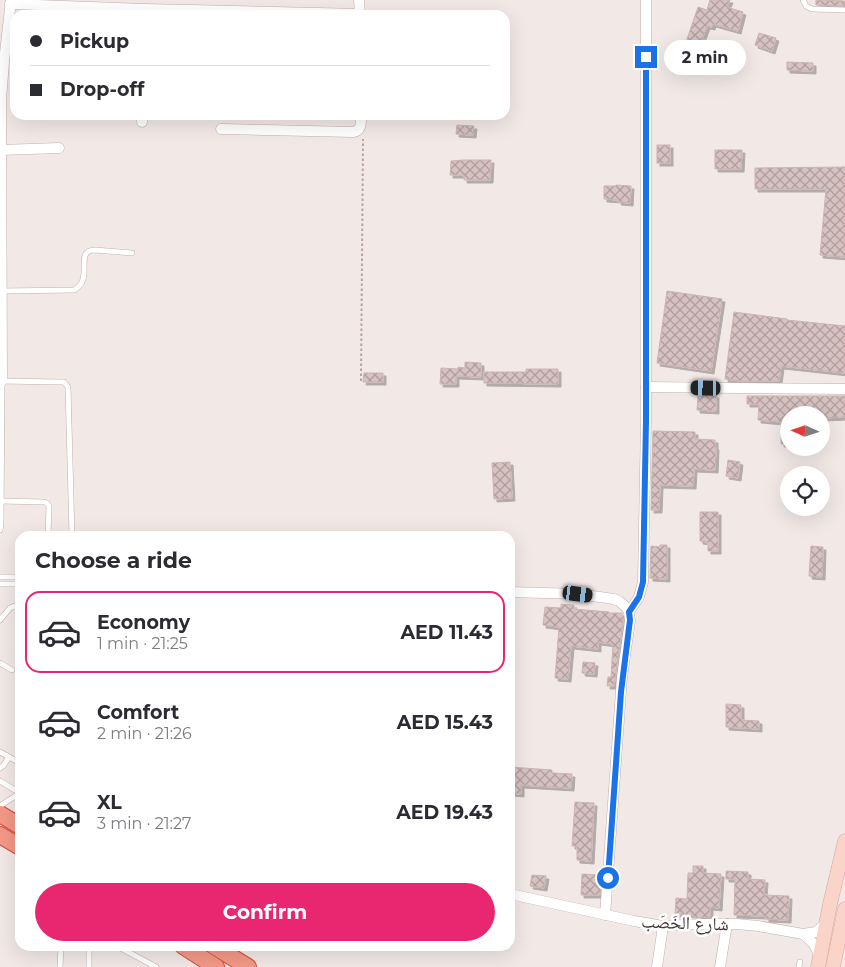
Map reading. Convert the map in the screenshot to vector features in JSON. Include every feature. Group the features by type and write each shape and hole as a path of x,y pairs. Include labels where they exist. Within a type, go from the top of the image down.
{"highway":[{"path":"0,814 15,823"},
{"path":"0,835 15,844"},
{"path":"191,951 216,967"},
{"path":"223,951 248,967"}],"main road":[{"path":"819,961 845,841"},
{"path":"833,967 845,909"}],"street":[{"path":"629,612 639,597 643,582 646,387 646,0"},
{"path":"11,2 117,10"},
{"path":"1,381 0,150 2,82 10,11"},
{"path":"221,130 351,132 357,131 361,126 361,120"},
{"path":"0,150 60,148"},
{"path":"646,387 845,389"},
{"path":"515,592 569,593 614,599 623,604 629,612 630,620 621,694 605,915"},
{"name":"شارع الخَصَب","path":"515,895 648,924 663,926 727,924 758,926 803,934"},
{"path":"803,934 816,932 826,923"},
{"path":"720,967 727,924"},
{"path":"657,967 663,926"},
{"path":"803,934 813,943 819,961"}],"lane":[{"path":"802,0 806,6 812,9 845,10"},
{"path":"1,291 74,290 83,282 84,256 87,252 95,250 132,253"},
{"path":"0,530 2,501 1,381 60,382 68,387 72,531"},
{"path":"2,501 47,503 49,506 48,531"},
{"path":"0,577 15,577"},
{"path":"0,584 15,584"},
{"path":"0,620 10,608 15,606"},
{"path":"0,663 12,670"},
{"path":"0,752 15,760"},
{"path":"0,768 9,757"},
{"path":"0,781 15,790"},
{"path":"0,806 15,796"},
{"path":"60,967 61,951"},
{"path":"89,951 89,967"},
{"path":"126,951 156,967"}],"path":[{"path":"361,126 363,138 361,381"}],"building":[{"path":"710,0 730,0 727,7 743,12 738,31 713,24 712,27 707,26 702,39 713,45 709,53 699,47 697,53 685,45 698,7 707,10"},
{"path":"816,0 845,1 845,6 816,5"},
{"path":"759,33 776,38 772,51 755,45"},
{"path":"787,62 813,63 813,71 787,70"},
{"path":"457,125 474,126 473,135 456,134"},
{"path":"657,145 670,145 670,163 657,163"},
{"path":"715,150 742,150 741,169 715,169"},
{"path":"491,160 490,180 464,180 464,175 450,175 451,161"},
{"path":"845,167 845,257 820,255 826,189 755,189 755,168"},
{"path":"604,186 631,186 630,203 604,199"},
{"path":"667,291 722,299 711,371 657,363"},
{"path":"734,312 845,326 845,373 781,366 779,381 725,379"},
{"path":"465,362 481,363 481,377 456,376 456,384 440,384 441,368 465,368"},
{"path":"526,369 558,369 558,384 484,383 484,372 526,372"},
{"path":"364,373 383,373 383,382 363,382"},
{"path":"698,395 716,395 716,411 697,410"},
{"path":"747,396 845,396 845,417 830,418 830,406 780,406 780,422 758,420 759,404 747,404"},
{"path":"653,431 695,432 695,439 715,440 716,447 715,470 694,469 693,486 660,485 659,510 651,510"},
{"path":"728,460 740,462 738,478 726,476"},
{"path":"510,462 512,498 494,499 492,463"},
{"path":"700,512 718,512 718,551 708,551 708,542 700,541"},
{"path":"660,545 667,545 667,579 650,578 651,546 660,547"},
{"path":"811,546 823,547 822,577 809,576"},
{"path":"561,604 574,605 574,609 622,613 623,623 614,686 607,686 608,677 611,677 613,644 598,642 598,649 571,646 568,679 555,678 559,627 543,625 545,607 561,608"},
{"path":"583,662 595,663 594,674 582,673"},
{"path":"726,704 741,705 741,720 759,721 759,729 726,727"},
{"path":"515,767 552,770 552,773 572,774 571,788 521,785 521,794 515,793"},
{"path":"575,802 594,803 591,861 577,860 577,846 572,846"},
{"path":"693,866 703,866 703,873 721,874 719,908 710,907 710,917 694,918 694,915 675,914 676,898 687,899 688,873 693,873"},
{"path":"726,871 748,872 748,879 765,880 764,895 789,896 788,920 766,919 766,916 734,915 735,879 726,879"},
{"path":"582,874 601,875 600,895 581,895"},
{"path":"532,875 546,876 544,888 530,886"}],"route":[{"path":"608,878 622,677 630,620 629,612 639,597 643,582 646,421 646,57"}]}
